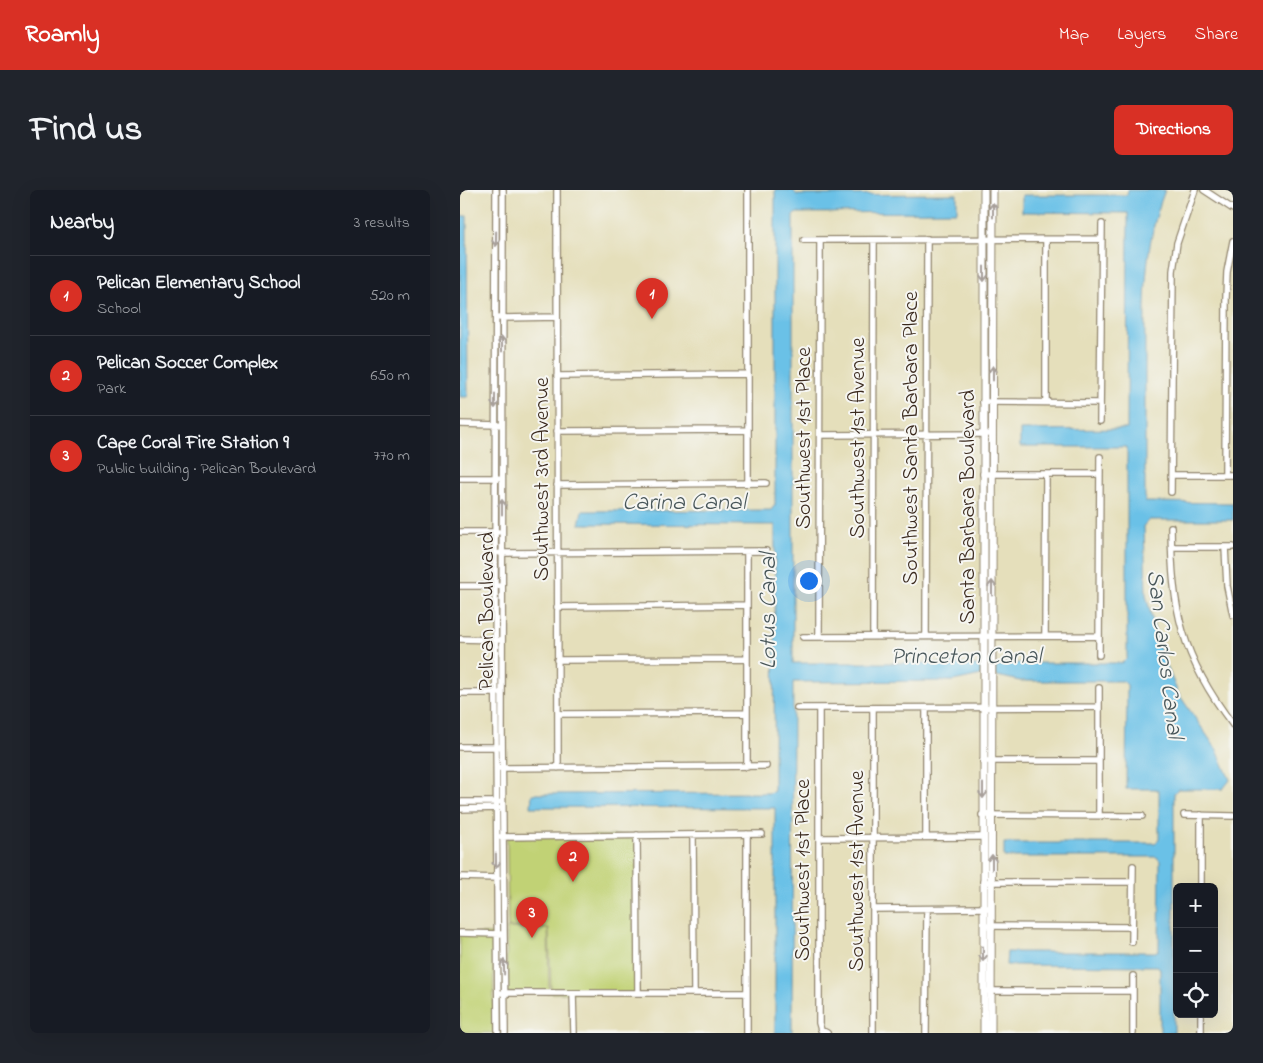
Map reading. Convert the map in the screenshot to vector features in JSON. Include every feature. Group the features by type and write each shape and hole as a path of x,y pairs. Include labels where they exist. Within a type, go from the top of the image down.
{"main road":[{"name":"Santa Barbara Boulevard","path":"984,190 983,550 988,636"},
{"name":"Santa Barbara Boulevard","path":"991,1033 983,926 982,761 987,708 992,550 993,190"},
{"path":"984,320 992,320"},
{"path":"983,550 992,550"},
{"name":"Santa Barbara Boulevard","path":"984,1033 992,882 992,761 987,708"}],"street":[{"name":"Pelican Boulevard","path":"496,190 495,478 499,532 503,553 499,768 496,805 498,1033"},
{"name":"Pelican Boulevard","path":"499,693 495,553 499,532 502,478 503,190"},
{"name":"Southwest 3rd Avenue","path":"557,190 558,768"},
{"path":"748,190 748,483"},
{"path":"1171,492 1173,271 1177,243 1195,190"},
{"path":"1204,190 1233,209"},
{"path":"1100,421 1100,239 1102,224"},
{"name":"Southwest Santa Barbara Place","path":"926,636 927,239"},
{"path":"804,240 1100,239"},
{"name":"Southwest 1st Place","path":"819,636 820,240"},
{"name":"Southwest 1st Avenue","path":"873,636 874,240"},
{"path":"1046,240 1046,402"},
{"path":"1225,475 1226,298 1227,272 1233,241"},
{"path":"495,318 557,317"},
{"path":"557,376 748,374"},
{"path":"983,402 1100,402"},
{"path":"460,424 502,425"},
{"path":"557,431 748,430"},
{"path":"820,435 992,434"},
{"path":"1099,655 1100,457"},
{"path":"983,474 1100,474"},
{"path":"1045,636 1046,474"},
{"path":"1172,475 1233,475"},
{"path":"460,478 502,478"},
{"path":"557,485 766,483"},
{"path":"1172,526 1174,597 1186,641 1205,685 1233,725"},
{"path":"460,532 499,532"},
{"path":"1172,547 1233,547"},
{"path":"1225,547 1227,586 1233,615"},
{"path":"495,553 766,551"},
{"path":"747,766 748,552"},
{"path":"460,586 502,586"},
{"path":"557,606 747,605"},
{"path":"803,637 1099,636"},
{"path":"460,639 502,640"},
{"path":"558,660 747,659"},
{"path":"1099,688 1099,815"},
{"path":"460,693 499,693"},
{"path":"798,708 1099,707"},
{"name":"Southwest 1st Place","path":"819,708 819,1023 824,1032"},
{"name":"Southwest 1st Avenue","path":"873,708 873,1033"},
{"path":"926,708 926,838"},
{"path":"558,714 747,713"},
{"path":"460,747 499,747"},
{"path":"982,761 1099,761"},
{"path":"499,768 766,766"},
{"name":"Pelican Boulevard","path":"499,768 503,805 505,1033"},
{"path":"460,802 503,805"},
{"path":"460,809 496,805"},
{"path":"982,815 1142,816"},
{"path":"1184,816 1233,816"},
{"path":"1201,816 1201,883"},
{"path":"747,834 747,1033"},
{"path":"496,837 762,834"},
{"path":"637,835 638,993"},
{"path":"693,835 694,993"},
{"path":"819,838 982,837"},
{"path":"1132,866 1132,942"},
{"path":"460,878 504,877"},
{"path":"983,882 1132,882"},
{"path":"873,909 991,908"},
{"path":"926,1033 927,909"},
{"path":"983,926 1132,927"},
{"path":"460,933 504,934"},
{"path":"1132,1033 1133,976"},
{"path":"987,991 1132,991"},
{"path":"497,993 747,992"},
{"path":"573,993 574,1033"},
{"path":"1200,1018 1200,1033"}],"green space":[{"path":"637,835 638,993 551,993 549,928 508,927 507,837"},
{"path":"507,928 548,929 549,993 506,993"},
{"path":"460,933 493,934 494,1033 460,1033"}],"water":[{"path":"775,190 793,190 797,195 957,194 957,212 797,213 793,215 793,663 953,663 996,668 1005,663 1122,663 1127,658 1127,447 1020,447 1020,430 1127,429 1128,213 1022,212 1022,195 1127,195 1128,190 1165,190 1152,234 1146,276 1145,502 1233,503 1233,520 1149,520 1144,525 1146,595 1159,647 1178,693 1217,750 1230,780 1223,789 1178,789 1174,793 1174,1033 1160,1033 1160,969 1158,966 1006,965 1007,952 1155,952 1159,950 1160,861 1157,857 1004,857 1004,843 1155,843 1159,840 1159,791 1155,789 1126,789 1127,685 1123,681 1020,681 993,675 981,675 953,681 793,682 792,1033 775,1033 775,808 531,807 532,794 769,793 774,791 775,525 579,524 582,511 771,510 775,505"},
{"path":"460,216 467,216 468,397 460,397"}],"place":[{"name":"Pelican Elementary School","path":"652,319"},
{"name":"Pelican Soccer Complex","path":"573,882"},
{"name":"Cape Coral Fire Station 9","path":"532,938"}],"water label":[{"name":"Carina Canal","path":"684,501"},
{"name":"Lotus Canal","path":"767,611"},
{"name":"San Carlos Canal","path":"1166,654"},
{"name":"Princeton Canal","path":"966,655"}]}
